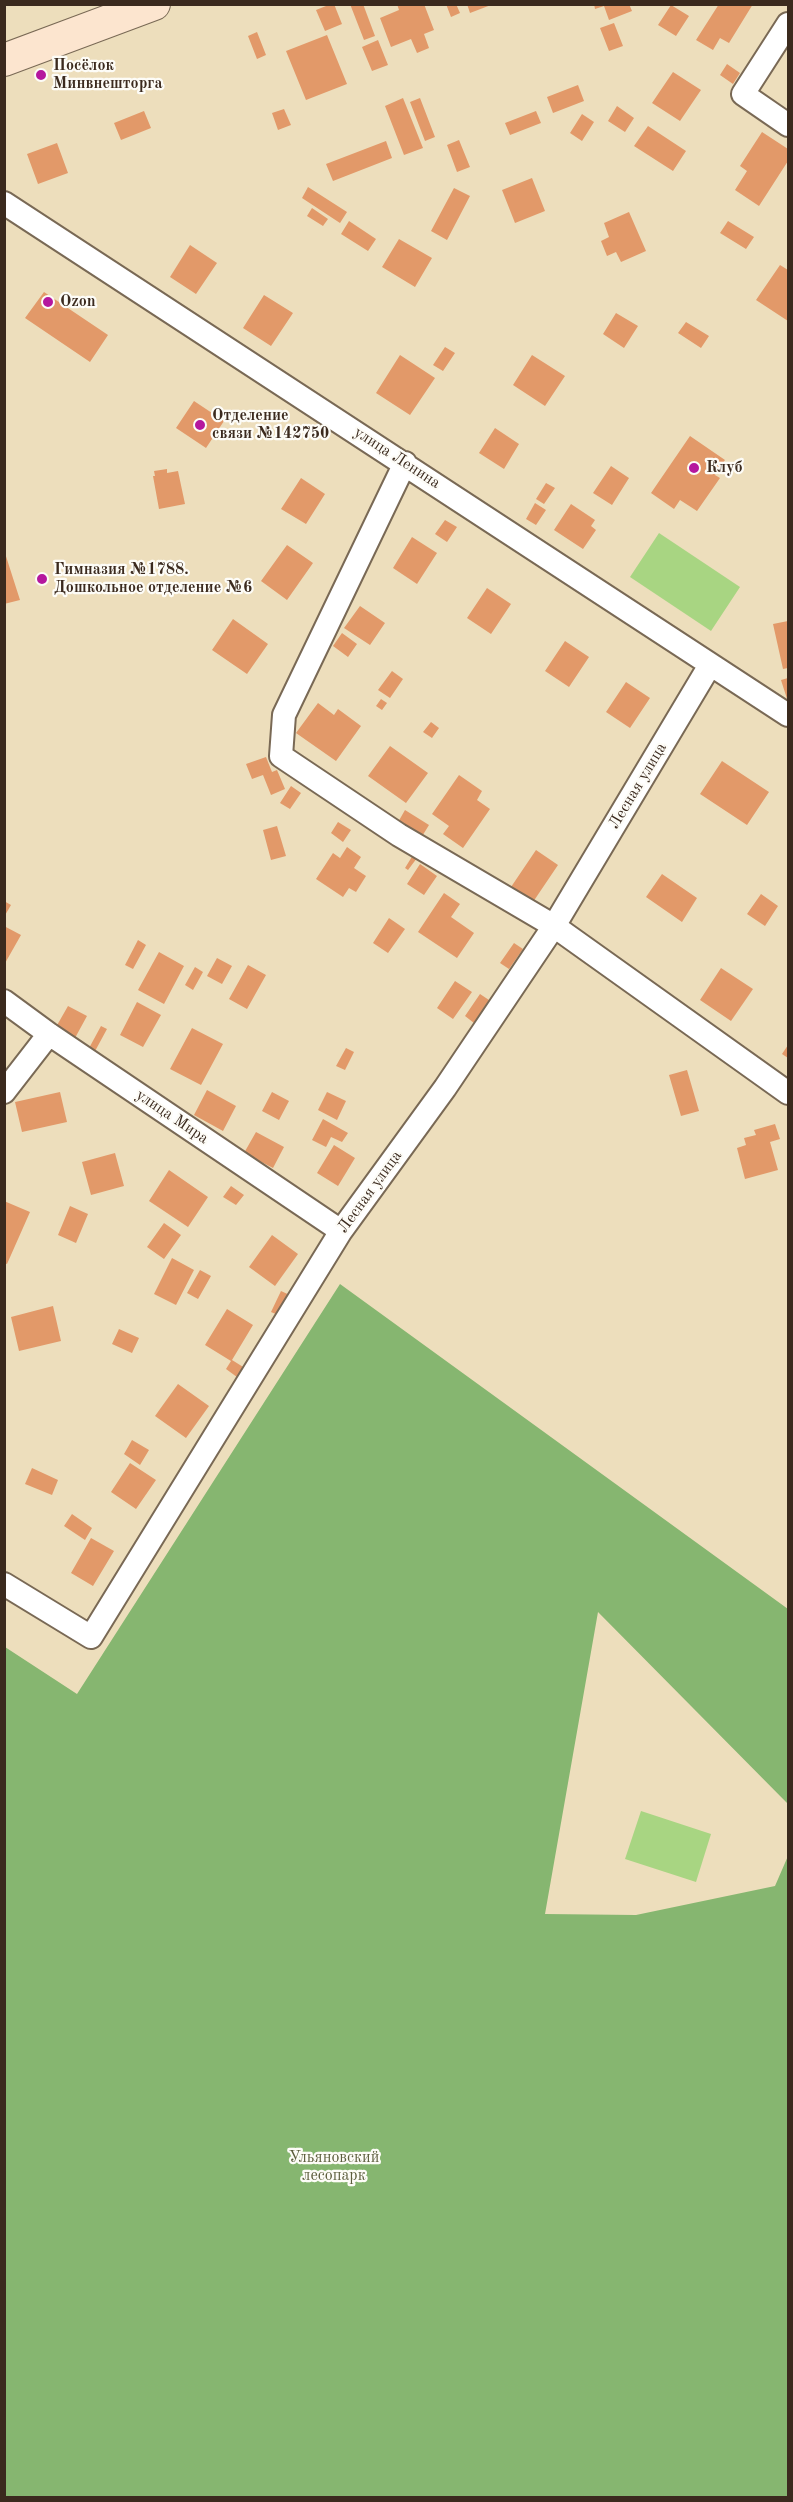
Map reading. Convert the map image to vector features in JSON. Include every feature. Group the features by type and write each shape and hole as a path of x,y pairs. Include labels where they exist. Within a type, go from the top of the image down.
{"main road":[{"path":"4,60 154,4"}],"street":[{"path":"789,24 743,94 789,125"},
{"name":"улица Ленина","path":"4,203 789,715"},
{"path":"405,463 284,715 281,756 399,835 554,926 789,1093"},
{"name":"Лесная улица","path":"4,1584 91,1637 341,1231 445,1088 554,926 710,665"},
{"name":"улица Мира","path":"4,1001 341,1231"},
{"path":"4,1092 50,1034"}],"green space":[{"path":"659,533 740,587 711,631 630,577"},
{"name":"Ульяновский лесопарк","path":"340,1284 788,1609 788,1804 598,1612 545,1914 636,1915 775,1886 788,1856 788,2497 5,2497 5,1647 77,1694"},
{"path":"641,1811 711,1834 696,1882 625,1859"}],"building":[{"path":"334,4 342,24 325,31 316,10"},
{"path":"350,4 363,4 375,36 364,40"},
{"path":"397,4 424,4 434,30 424,34 429,48 417,53 411,39 391,47 380,18 399,10"},
{"path":"446,4 456,4 460,13 451,17"},
{"path":"467,4 491,4 491,5 470,13"},
{"path":"594,4 629,4 632,11 609,20 604,6 595,9"},
{"path":"719,4 753,4 729,43 720,38 713,50 696,40"},
{"path":"671,5 689,16 676,36 658,25"},
{"path":"614,23 623,46 609,51 600,28"},
{"path":"257,32 266,55 257,59 248,36"},
{"path":"327,35 347,84 306,100 286,51"},
{"path":"378,40 388,65 372,71 362,47"},
{"path":"727,64 740,73 733,84 720,75"},
{"path":"673,72 701,90 680,121 652,103"},
{"path":"578,85 584,101 553,113 547,97"},
{"path":"403,98 423,148 404,155 385,106"},
{"path":"420,98 435,137 425,141 410,102"},
{"path":"617,106 634,118 625,132 608,121"},
{"path":"284,109 291,125 278,130 272,113"},
{"path":"144,111 151,128 121,140 114,123"},
{"path":"536,111 541,123 510,135 505,123"},
{"path":"582,114 594,122 582,141 570,133"},
{"path":"648,126 686,151 673,171 634,146"},
{"path":"762,132 788,149 788,161 759,206 735,190 747,171 740,166"},
{"path":"459,140 470,167 457,172 447,145"},
{"path":"386,141 392,158 333,181 326,164"},
{"path":"57,143 68,173 38,184 27,154"},
{"path":"532,178 545,211 515,223 502,190"},
{"path":"308,187 347,212 340,223 302,198"},
{"path":"454,188 470,196 447,240 431,231"},
{"path":"312,208 328,219 323,226 307,216"},
{"path":"629,212 646,251 621,262 616,252 607,256 601,241 609,237 604,223"},
{"path":"349,221 376,239 368,251 341,234"},
{"path":"728,221 754,237 746,249 720,233"},
{"path":"399,239 432,258 415,287 382,267"},
{"path":"190,245 217,263 196,294 170,277"},
{"path":"780,265 788,270 788,321 756,300"},
{"path":"44,292 108,335 90,362 25,318"},
{"path":"264,295 293,313 271,346 243,328"},
{"path":"616,313 638,326 624,348 603,334"},
{"path":"686,322 709,336 701,348 678,333"},
{"path":"445,347 455,353 443,371 433,365"},
{"path":"400,355 435,378 410,415 376,393"},
{"path":"532,355 565,376 545,406 513,385"},
{"name":"Отделение связи №142750","path":"194,401 224,421 206,448 176,428"},
{"path":"495,428 519,444 504,469 479,453"},
{"name":"Клуб","path":"690,436 725,460 715,475 720,478 697,511 680,500 674,509 651,493"},
{"path":"611,466 629,478 612,505 593,493"},
{"path":"167,469 167,473 178,471 185,504 159,509 154,471"},
{"path":"301,478 325,494 306,524 281,509"},
{"path":"546,483 555,488 544,504 536,499"},
{"path":"535,503 546,510 536,525 526,519"},
{"path":"571,504 595,520 591,526 596,530 583,549 554,530"},
{"path":"445,520 457,527 447,542 435,534"},
{"path":"412,537 437,553 417,584 393,568"},
{"path":"287,545 313,563 287,600 261,581"},
{"path":"4,550 20,600 4,604"},
{"path":"487,588 511,604 491,634 467,618"},
{"path":"360,606 385,623 370,645 344,628"},
{"path":"233,619 268,644 247,674 212,650"},
{"path":"788,621 788,668 783,669 773,624"},
{"path":"342,633 357,644 348,657 333,646"},
{"path":"565,641 589,657 569,687 545,671"},
{"path":"392,671 403,679 390,698 378,690"},
{"path":"788,678 788,702 781,680"},
{"path":"626,682 650,698 630,728 606,712"},
{"path":"381,699 387,703 382,710 376,706"},
{"path":"318,703 334,715 338,709 361,726 336,761 296,733"},
{"path":"431,722 439,728 432,738 423,732"},
{"path":"390,746 428,773 406,803 368,776"},
{"path":"266,757 272,772 277,770 285,789 271,795 263,775 252,779 246,764"},
{"path":"722,761 769,792 747,825 700,794"},
{"path":"459,775 482,791 477,800 490,809 463,848 443,834 449,826 432,814"},
{"path":"291,786 301,793 290,809 280,803"},
{"path":"405,810 429,825 421,838 397,824"},
{"path":"338,822 351,830 343,842 331,833"},
{"path":"277,826 286,856 271,860 263,830"},
{"path":"347,847 361,857 354,868 366,876 356,892 349,888 343,897 316,879 333,853 340,858"},
{"path":"536,850 558,865 533,902 511,887"},
{"path":"413,855 417,858 408,870 405,868"},
{"path":"420,864 437,876 424,895 407,884"},
{"path":"662,874 697,898 682,922 646,897"},
{"path":"444,893 460,904 451,917 474,933 457,958 418,932"},
{"path":"761,894 778,906 765,926 747,914"},
{"path":"4,901 11,905 4,917"},
{"path":"389,918 405,929 388,953 373,943"},
{"path":"4,926 21,935 4,965"},
{"path":"138,940 146,945 133,969 125,965"},
{"path":"514,943 523,949 509,969 500,963"},
{"path":"159,952 184,966 164,1004 138,990"},
{"path":"217,958 232,966 222,984 207,976"},
{"path":"248,965 266,975 247,1009 229,999"},
{"path":"195,967 203,972 193,990 185,985"},
{"path":"721,968 753,989 731,1021 700,1000"},
{"path":"455,981 472,992 453,1019 437,1008"},
{"path":"480,994 489,1000 474,1023 465,1016"},
{"path":"137,1002 161,1015 143,1047 120,1035"},
{"path":"68,1006 87,1016 75,1038 56,1027"},
{"path":"101,1026 107,1029 94,1053 88,1050"},
{"path":"192,1028 223,1044 201,1085 170,1069"},
{"path":"788,1045 788,1058 782,1054"},
{"path":"346,1048 354,1052 345,1070 336,1066"},
{"path":"687,1070 699,1111 681,1116 669,1075"},
{"path":"207,1090 236,1106 223,1131 194,1115"},
{"path":"60,1092 67,1122 22,1132 15,1102"},
{"path":"272,1092 289,1101 279,1120 262,1111"},
{"path":"327,1092 346,1101 337,1120 318,1110"},
{"path":"323,1119 348,1133 342,1142 331,1137 326,1147 312,1140"},
{"path":"775,1124 780,1139 770,1142 778,1170 745,1179 737,1148 746,1145 744,1138 756,1135 754,1130"},
{"path":"256,1132 284,1147 273,1168 244,1153"},
{"path":"334,1145 355,1158 338,1186 317,1173"},
{"path":"115,1153 124,1186 91,1195 82,1162"},
{"path":"169,1170 208,1197 188,1227 149,1201"},
{"path":"231,1186 244,1195 236,1205 223,1197"},
{"path":"4,1201 30,1212 7,1264 4,1263"},
{"path":"70,1206 88,1214 76,1243 58,1235"},
{"path":"164,1223 181,1235 164,1259 147,1247"},
{"path":"272,1235 298,1254 275,1286 249,1267"},
{"path":"172,1258 194,1270 176,1305 154,1294"},
{"path":"200,1270 211,1276 198,1299 187,1293"},
{"path":"281,1291 294,1297 285,1318 271,1312"},
{"path":"53,1306 61,1341 19,1351 11,1317"},
{"path":"227,1309 253,1325 232,1360 248,1370 241,1380 226,1369 231,1361 205,1345"},
{"path":"119,1329 139,1338 132,1353 112,1344"},
{"path":"178,1384 209,1406 186,1438 155,1416"},
{"path":"132,1440 149,1450 140,1465 124,1454"},
{"path":"130,1463 156,1480 136,1509 111,1492"},
{"path":"32,1468 58,1480 52,1495 25,1484"},
{"path":"72,1514 92,1528 85,1540 64,1526"},
{"path":"91,1538 114,1551 93,1586 71,1573"}],"place":[{"name":"Посёлок Минвнешторга","path":"41,75"},
{"name":"Ozon","path":"48,302"},
{"name":"Отделение связи №142750","path":"200,425"},
{"name":"Клуб","path":"694,468"},
{"name":"Гимназия №1788. Дошкольное отделение №6","path":"42,579"}]}
